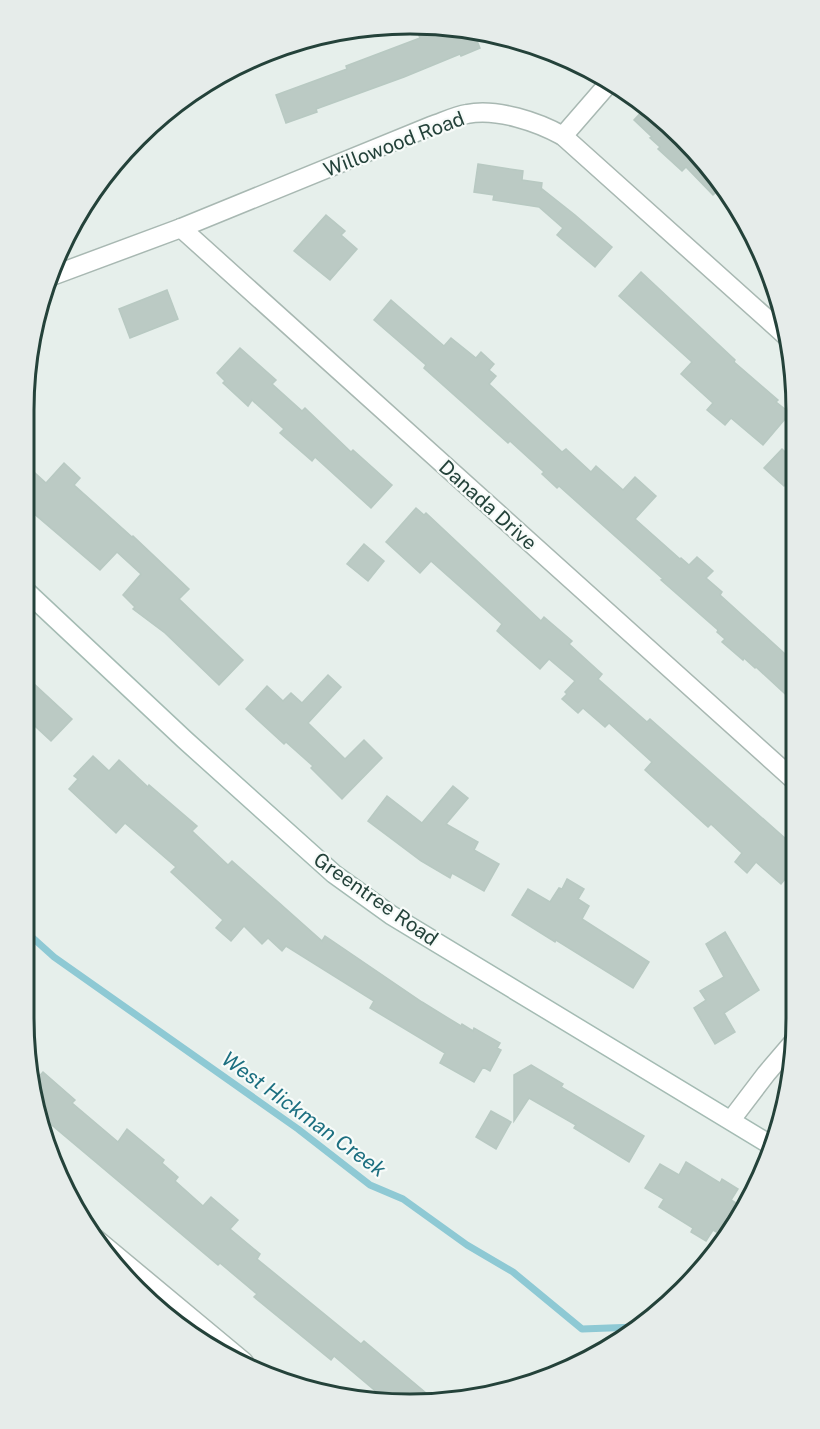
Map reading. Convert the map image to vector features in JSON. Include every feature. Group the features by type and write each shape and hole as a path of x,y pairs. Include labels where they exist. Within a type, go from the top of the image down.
{"street":[{"path":"563,136 604,88"},
{"name":"Willowood Road","path":"60,273 181,228 431,126 468,114 496,114 544,126 563,136 776,327"},
{"name":"Danada Drive","path":"181,228 786,774"},
{"name":"Greentree Road","path":"34,598 185,740 334,874 401,921 765,1142"},
{"path":"731,1120 784,1053"},
{"path":"124,1262 223,1345"}],"building":[{"path":"418,34 459,38 477,41 480,48 316,109 317,112 286,123 276,95 347,69 346,66 420,38"},
{"path":"640,113 658,128 676,144 716,192 713,195 686,167 682,171 658,149 660,147 650,138 652,137 634,120"},
{"path":"478,164 523,171 522,180 542,183 541,191 542,189 612,247 595,267 557,235 563,228 539,207 493,200 494,195 474,192"},
{"path":"326,215 345,231 341,235 357,249 330,280 294,251"},
{"path":"641,272 735,360 734,362 778,400 776,402 786,410 786,418 763,445 731,418 725,425 707,410 713,403 681,374 692,362 619,296"},
{"path":"167,290 178,319 130,338 119,309"},
{"path":"391,300 444,346 451,338 476,358 481,352 494,364 489,370 496,376 489,384 562,452 566,449 591,472 596,466 623,490 635,477 656,496 635,519 689,565 697,557 713,571 706,578 722,592 720,595 786,655 786,695 756,667 744,658 743,660 722,642 725,639 717,632 718,630 661,580 663,579 559,486 557,488 542,474 544,472 424,368 426,365 374,320"},
{"path":"240,348 276,380 272,384 302,411 305,408 351,452 353,450 392,485 371,508 315,457 312,461 280,433 284,429 252,400 248,406 223,383 225,381 217,373"},
{"path":"782,449 786,453 786,484 784,486 764,468"},
{"path":"64,463 80,478 74,485 189,589 179,599 243,660 219,685 165,633 133,609 135,607 123,595 141,574 117,552 100,570 34,514 34,472 46,483"},
{"path":"416,508 424,515 426,513 541,621 544,617 572,641 569,644 602,674 598,679 647,722 650,719 786,839 786,878 781,884 756,862 747,873 735,862 742,853 711,824 708,827 645,770 652,762 609,723 605,727 583,708 578,713 562,699 575,681 549,659 540,669 497,631 502,624 431,561 420,573 386,542"},
{"path":"364,544 384,561 368,581 347,564"},
{"path":"328,675 341,687 308,723 345,759 364,740 382,758 342,799 311,768 313,766 286,742 284,744 246,709 267,686 283,701 291,693 302,703"},
{"path":"34,684 72,719 51,741 34,725"},
{"path":"93,756 109,771 119,760 148,787 149,785 197,826 192,831 228,865 232,861 322,941 325,936 461,1026 462,1024 473,1031 474,1028 500,1043 497,1048 501,1050 490,1071 483,1067 474,1082 440,1063 445,1053 370,1008 374,1001 286,946 282,951 268,938 262,944 244,926 231,941 216,928 223,920 171,872 176,867 125,823 116,833 69,789 78,779 74,776"},
{"path":"453,786 468,798 446,824 478,842 474,850 499,864 484,891 452,873 450,878 421,861 368,821 387,796 422,823"},
{"path":"567,879 584,889 578,899 589,906 582,919 649,962 633,988 512,915 528,889 550,902 559,888 562,889"},
{"path":"725,932 759,990 724,1013 735,1032 715,1044 694,1008 706,1000 700,991 724,977 706,944"},
{"path":"531,1065 563,1084 561,1087 644,1136 629,1162 574,1128 576,1125 529,1098 514,1121 514,1075"},
{"path":"43,1072 75,1100 72,1103 118,1142 127,1129 164,1160 162,1163 178,1177 175,1181 203,1206 211,1197 238,1220 230,1229 260,1254 257,1259 361,1344 364,1341 427,1394 378,1393 334,1356 331,1360 254,1297 257,1294 220,1263 218,1265 49,1122 39,1076"},
{"path":"491,1111 511,1122 496,1149 476,1137"},
{"path":"686,1162 720,1183 722,1179 738,1189 731,1200 737,1204 735,1207 718,1233 713,1230 706,1241 691,1232 693,1228 659,1207 664,1199 645,1188 660,1164 679,1175"}],"waterway":[{"name":"West Hickman Creek","path":"34,939 54,957 298,1129 370,1185 403,1199 467,1245 513,1272 582,1329 624,1327"}]}
